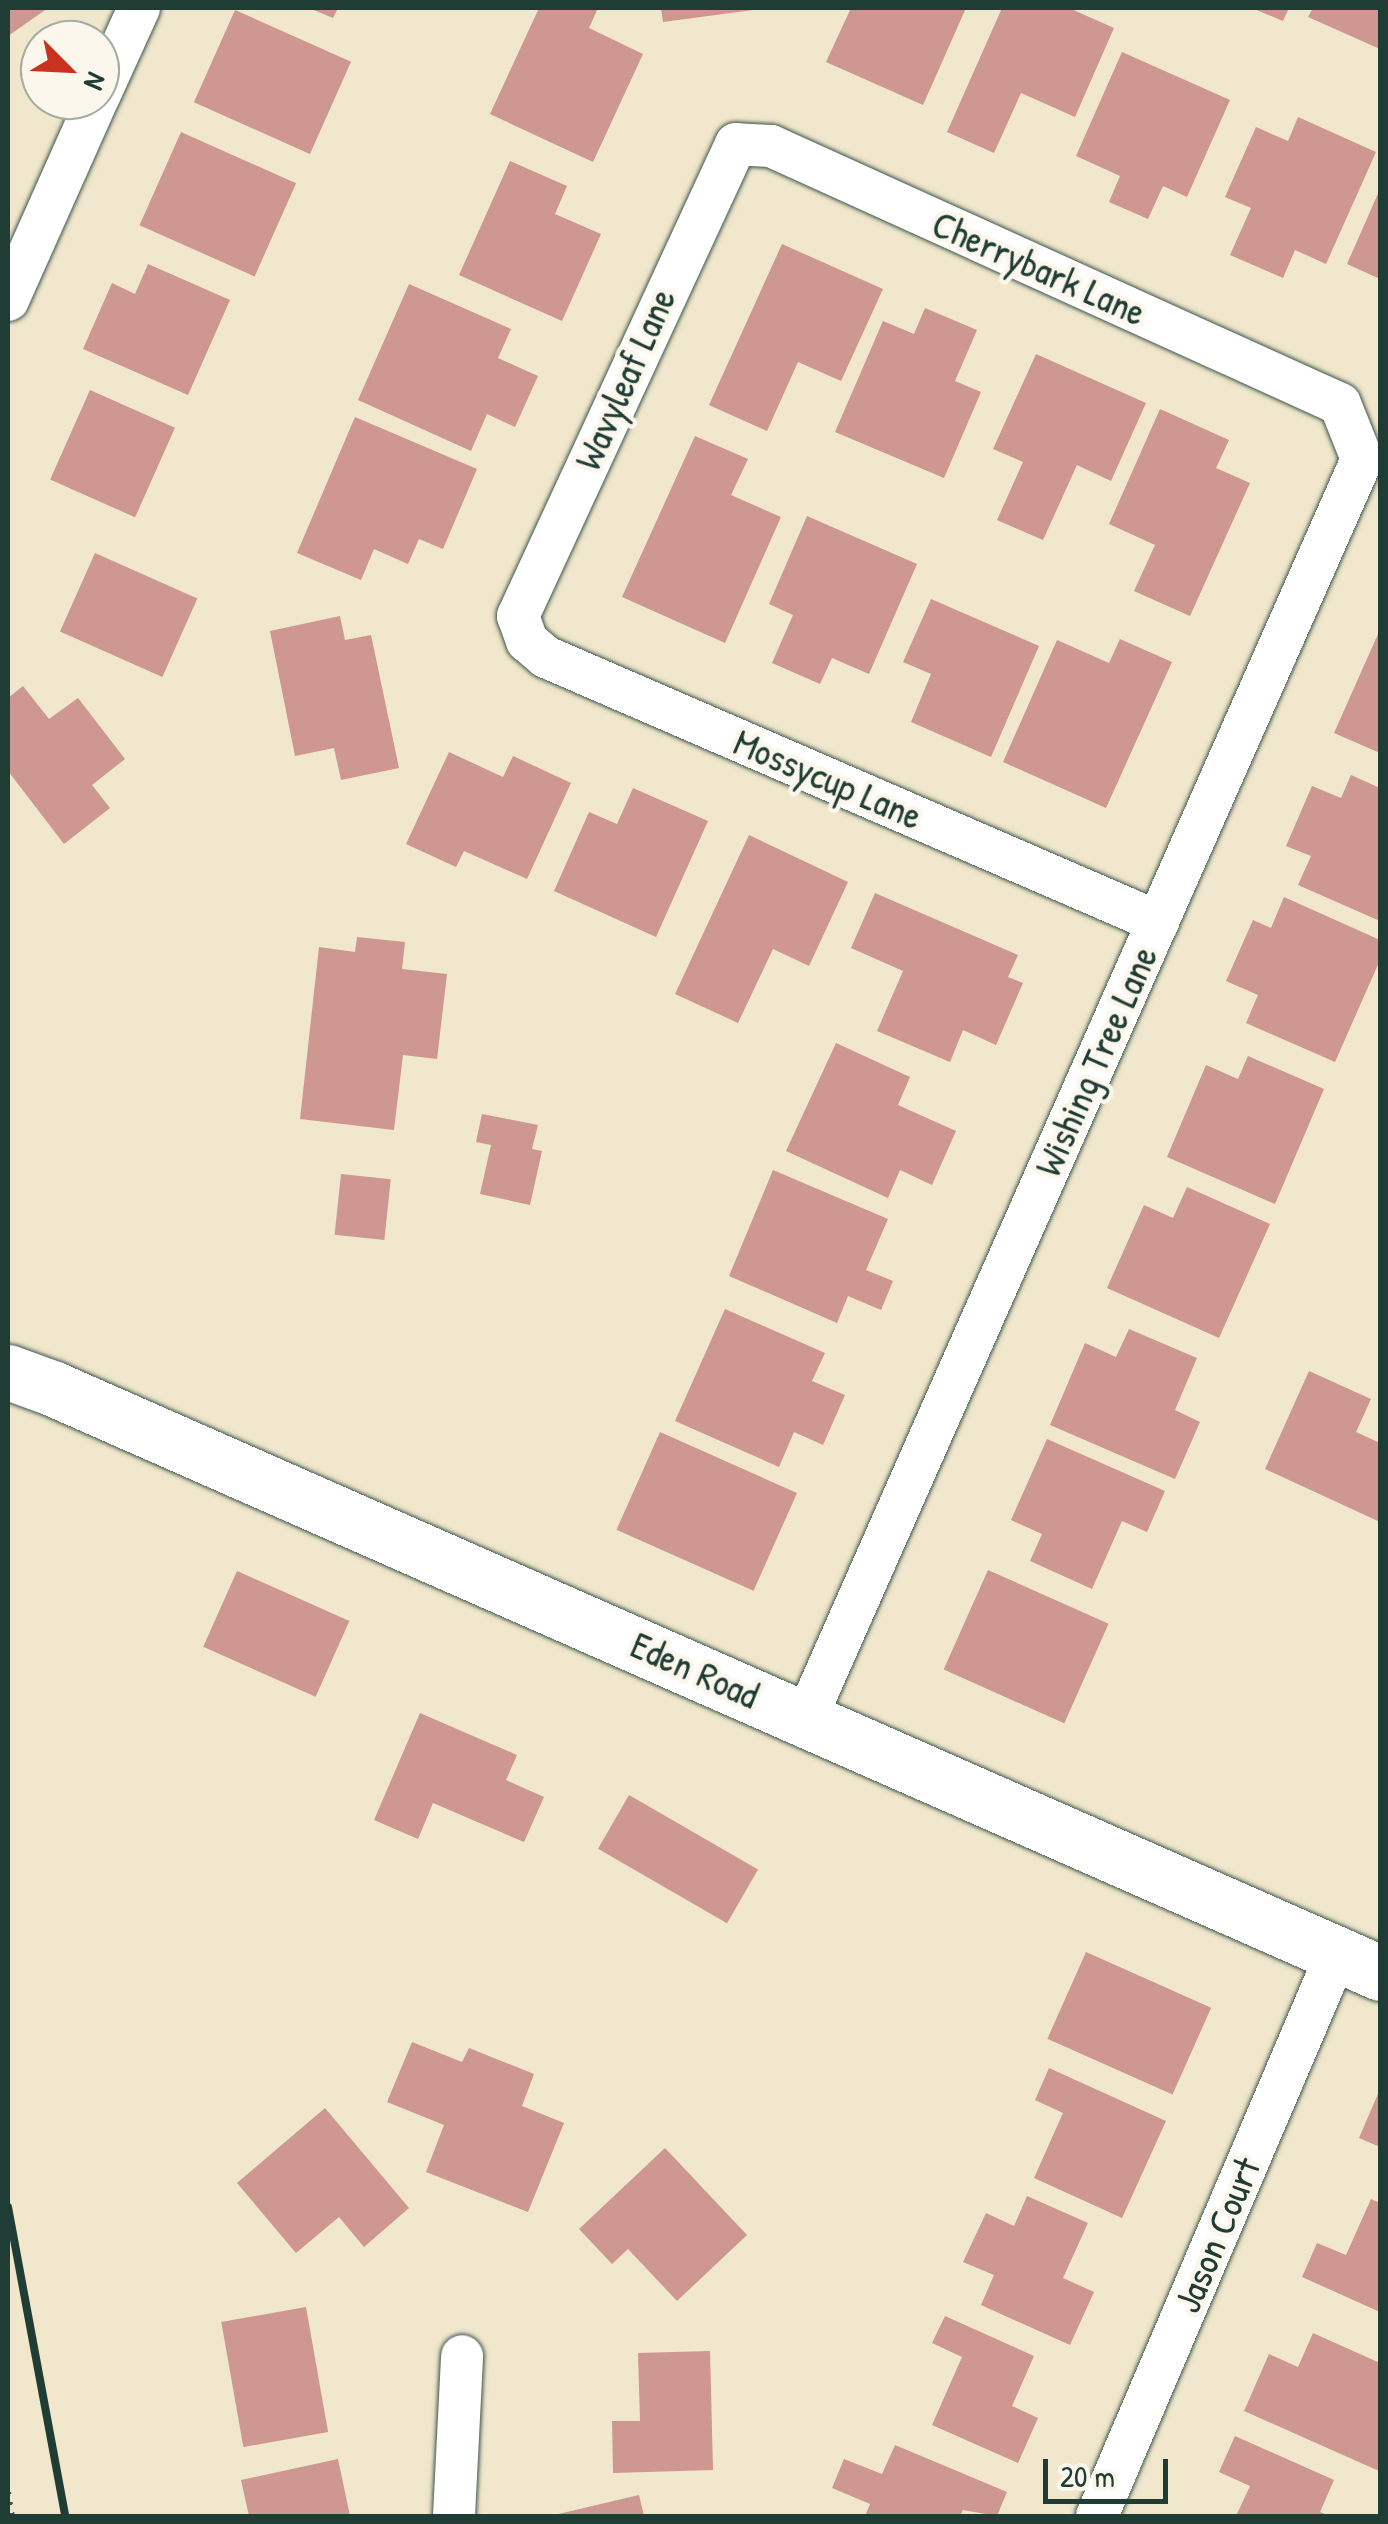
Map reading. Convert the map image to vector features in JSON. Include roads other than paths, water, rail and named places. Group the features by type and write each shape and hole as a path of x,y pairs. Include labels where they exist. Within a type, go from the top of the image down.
{"street":[{"path":"120,50 139,8"},
{"path":"8,300 89,120"},
{"name":"Cherrybark Lane","path":"736,144 771,146 1340,404"},
{"name":"Wavyleaf Lane","path":"518,616 736,144"},
{"name":"Wishing Tree Lane","path":"806,1718 1362,459 1340,404"},
{"name":"Mossycup Lane","path":"518,616 526,641 546,657 1158,922"},
{"name":"Eden Road","path":"8,1372 1359,1963"},
{"name":"Jason Court","path":"1097,2516 1359,1963"},
{"path":"454,2516 462,2356"}],"railway":[{"path":"8,2207 65,2516"}]}
